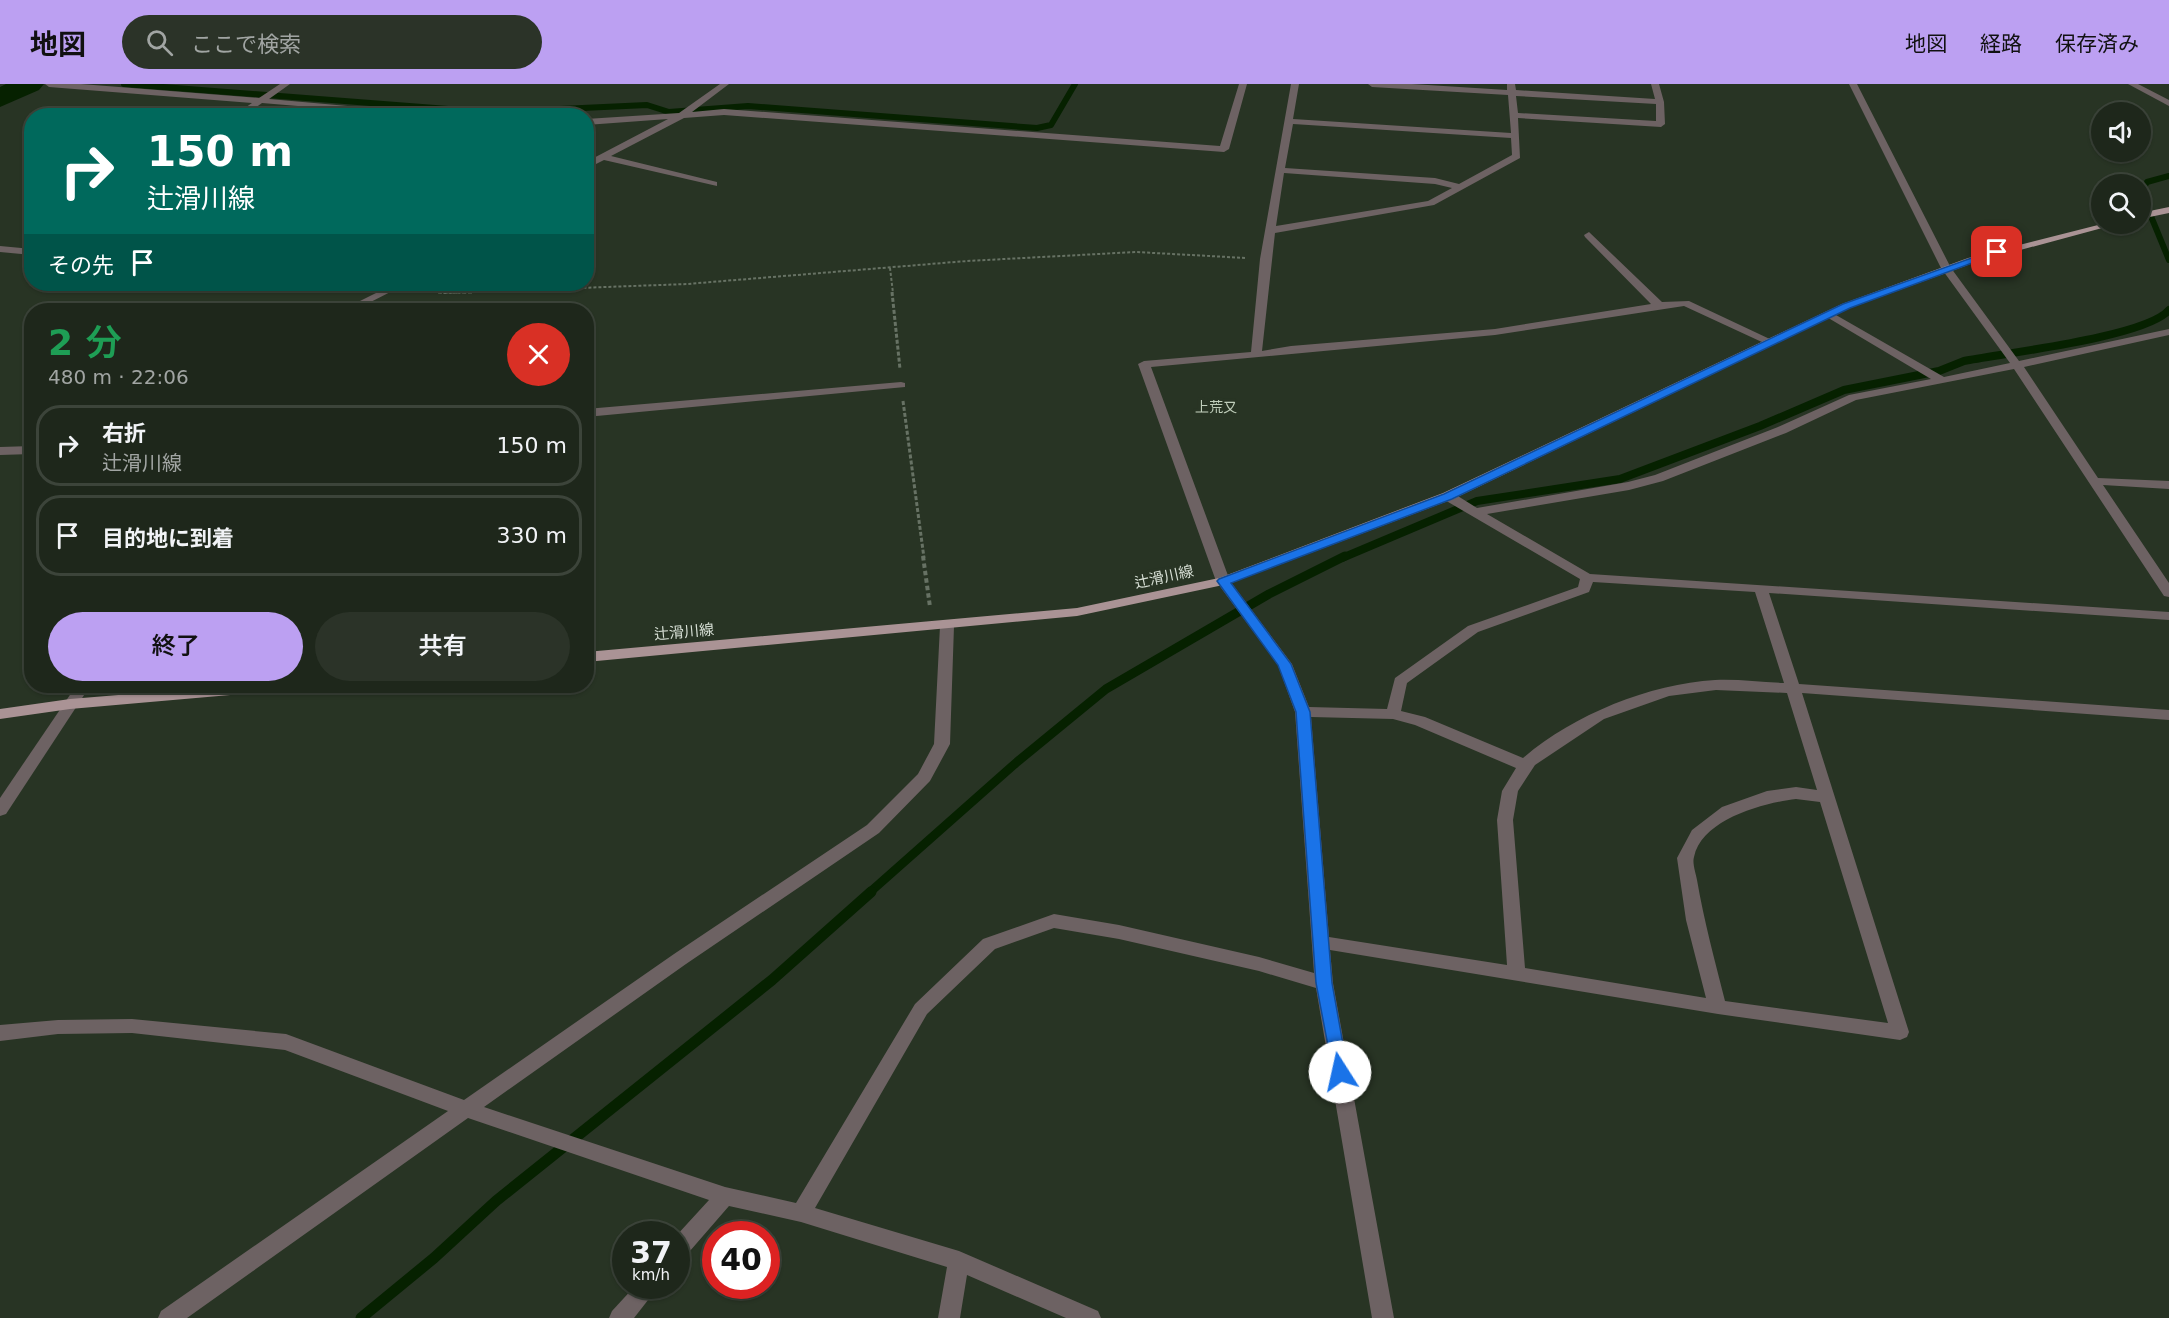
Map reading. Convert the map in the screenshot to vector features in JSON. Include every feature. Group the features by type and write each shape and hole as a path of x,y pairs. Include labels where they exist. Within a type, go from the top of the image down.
{"main road":[{"path":"2151,214 2169,210"},
{"name":"辻滑川線","path":"594,656 947,626 1077,612 1223,581 1448,496 1768,341 1829,314 1947,268 1997,252 2091,229"},
{"path":"0,714 70,704 197,693"}],"street":[{"path":"49,84 351,108"},
{"path":"249,108 286,84"},
{"path":"594,162 680,116 726,84"},
{"path":"594,121 724,112 1224,149 1243,84"},
{"path":"1256,355 1265,259 1272,230 1295,84"},
{"path":"1372,84 1511,88 1660,102"},
{"path":"1514,115 1661,124 1660,102 1655,84"},
{"path":"1853,84 1947,268 2016,364 2092,481 2169,593"},
{"path":"2132,84 2169,103"},
{"path":"1272,230 1431,203 1517,156 1511,88"},
{"path":"1288,121 1515,136"},
{"path":"603,157 714,184"},
{"path":"1280,170 1436,181 1460,187"},
{"path":"1589,235 1659,306"},
{"path":"0,249 24,251"},
{"path":"362,303 386,291"},
{"path":"1383,1318 1324,983 1303,712 1285,664 1223,581 1144,364 1495,332 1685,303 1768,341"},
{"path":"1829,314 1942,381"},
{"path":"1474,512 1629,486 1659,478 1782,430 1853,397 1942,381 2169,332"},
{"path":"594,412 901,385"},
{"path":"0,451 24,450"},
{"path":"2092,481 2169,485"},
{"path":"1448,496 1587,578 2169,616"},
{"path":"1393,714 1400,681 1473,629 1584,589 1587,578"},
{"path":"1321,942 1718,1007 1900,1032 1761,588"},
{"path":"169,1318 465,1108 873,830 924,777 942,744 947,626"},
{"path":"1517,974 1505,820 1510,791 1529,760 1599,715 1667,691 1716,685 1793,688 2169,715"},
{"path":"0,810 78,693"},
{"path":"1303,712 1393,714 1420,721 1526,766"},
{"path":"1718,1007 1695,920 1685,858 1689,850 1698,834 1728,811 1767,797 1796,793 1827,797"},
{"path":"801,1213 921,1009 988,944 1054,921 1119,932 1260,963 1324,983"},
{"path":"0,1034 58,1027 132,1026 286,1042 465,1108 725,1196 801,1213 959,1262 1090,1318"},
{"path":"690,1236 725,1196"},
{"path":"949,1318 959,1262"},
{"path":"620,1318 637,1299"}],"path":[{"path":"594,287 687,284 967,261 1136,252 1265,259"},
{"path":"890,268 901,385 930,608 947,626"},
{"path":"434,291 444,293 498,291"}],"waterway":[{"path":"0,98 29,84"},
{"path":"124,84 435,108"},
{"path":"582,108 647,105 669,112 748,106 1037,128 1051,125 1075,84"},
{"path":"2169,176 2147,182 2141,192 2169,260"},
{"path":"1342,558 1477,501 1620,479 1760,426 1844,390 1939,371 1964,361 2105,336 2155,320 2169,310"},
{"path":"869,893 1017,762 1106,689 1269,594 1345,556"},
{"path":"361,1318 434,1258 496,1201 772,980 871,892"}],"district":[{"name":"上荒又","path":"1216,407"}],"route":[{"path":"1340,1072 1324,983 1303,712 1285,664 1223,581 1448,496 1768,341 1846,306 1997,252"}]}
